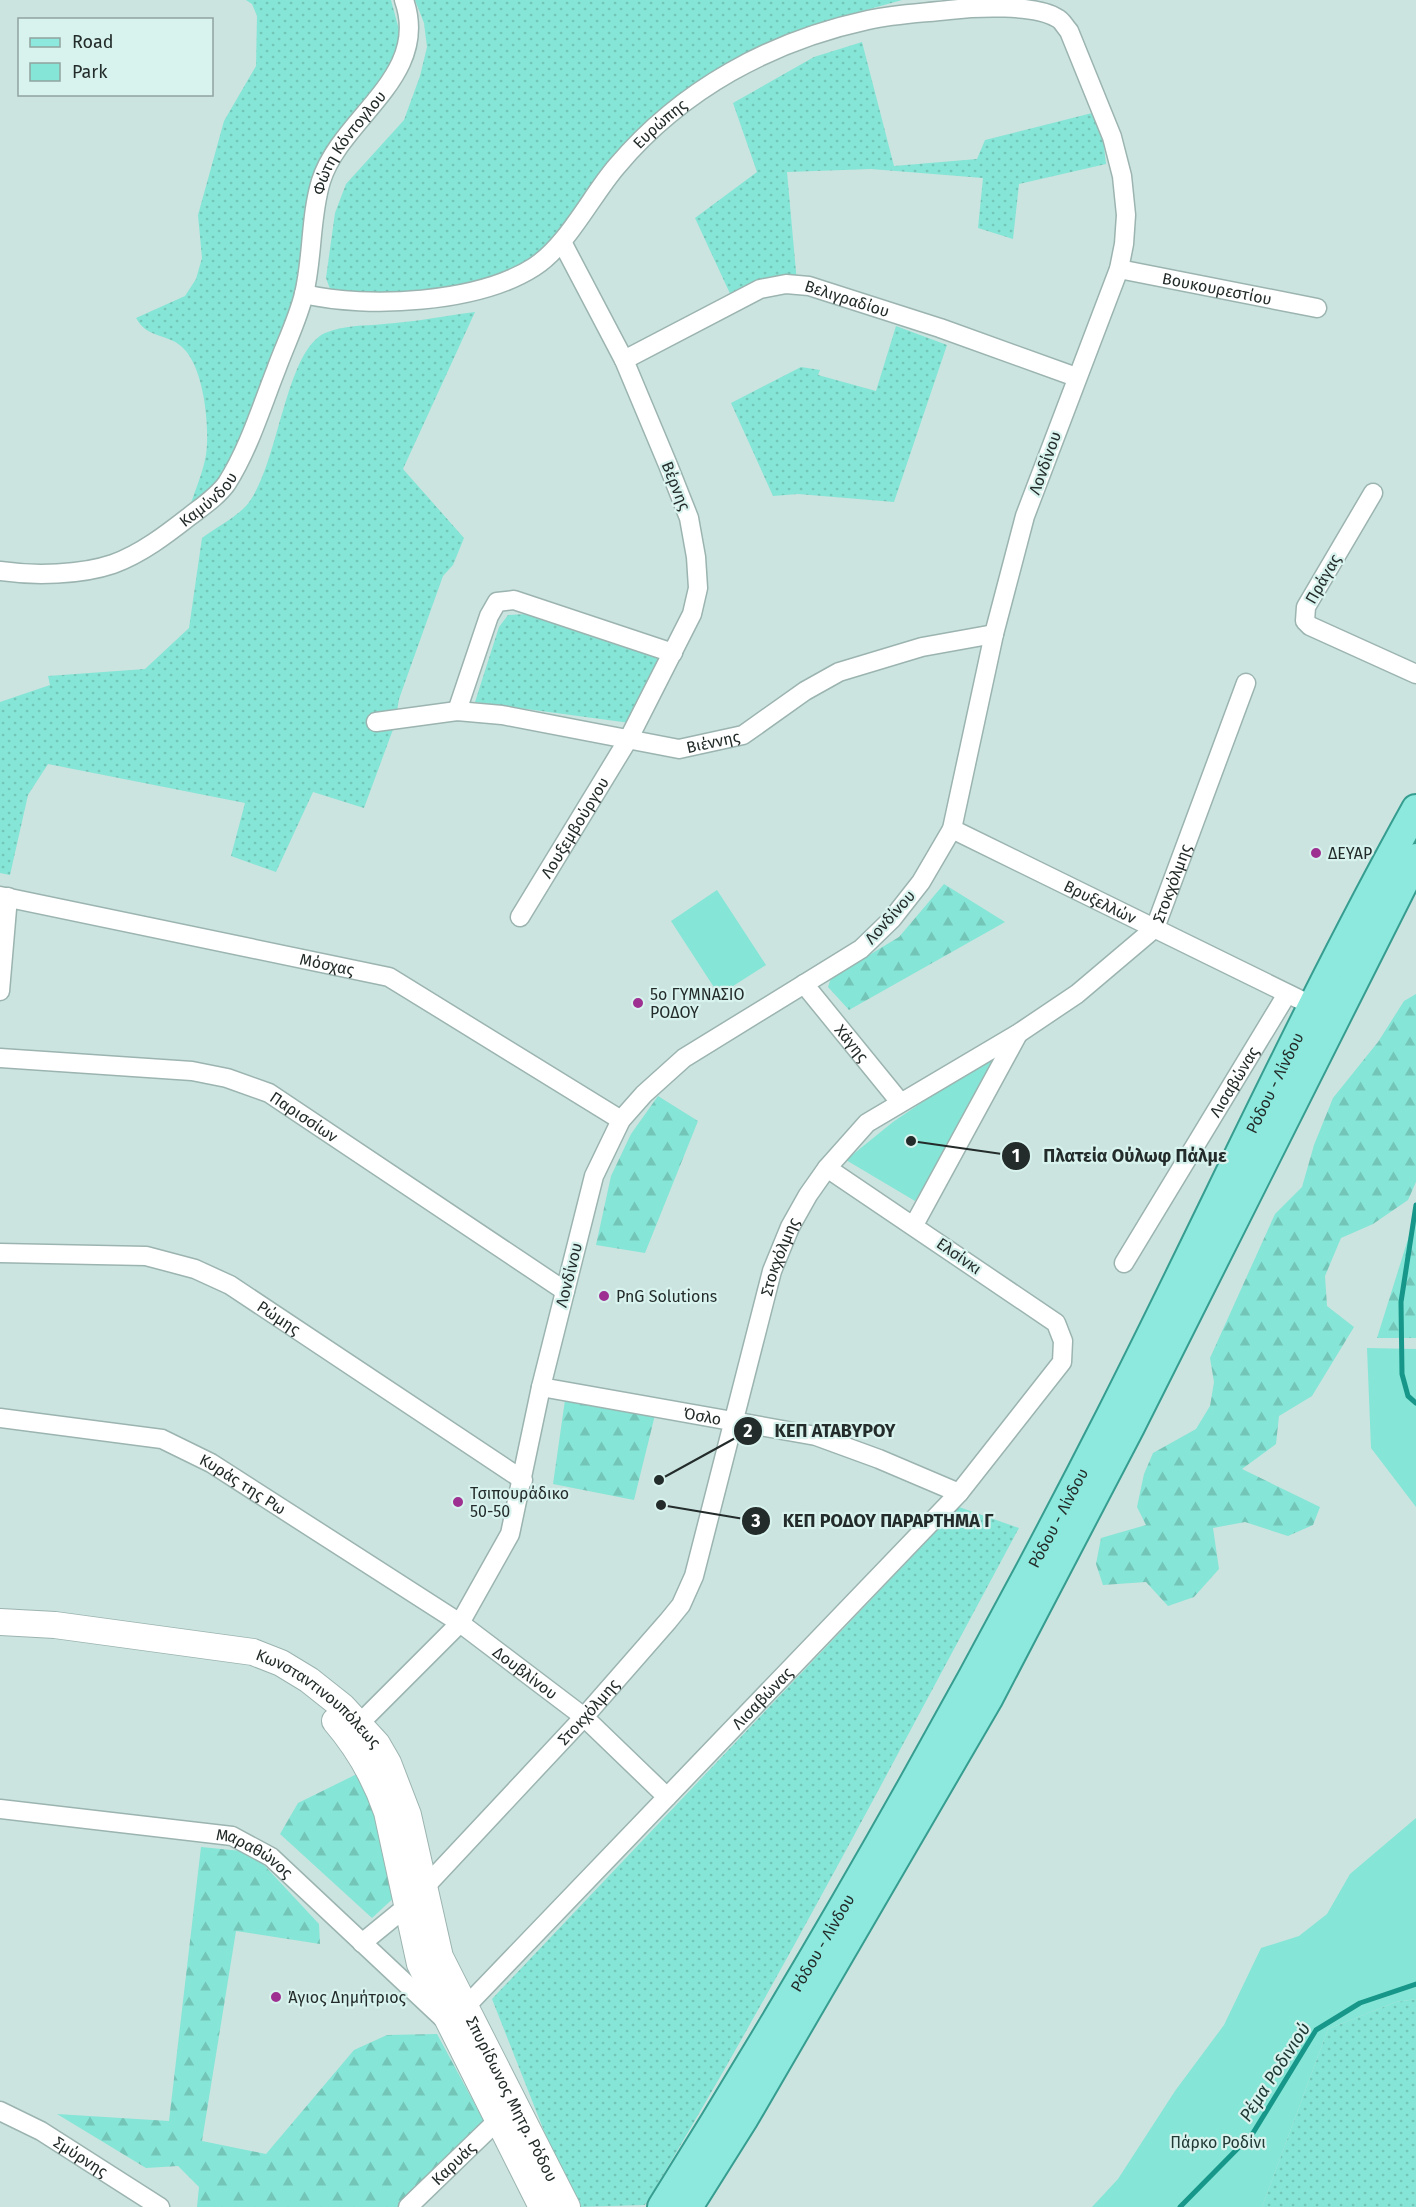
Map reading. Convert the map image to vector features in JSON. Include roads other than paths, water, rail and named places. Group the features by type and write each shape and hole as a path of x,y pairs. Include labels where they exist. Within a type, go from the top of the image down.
{"main road":[{"name":"Ρόδου - Λίνδου","path":"662,2207 725,2107 969,1687 1116,1404 1313,1006 1416,809"},
{"name":"Ρόδου - Λίνδου","path":"688,2207 744,2118 988,1699 1130,1427 1416,858"},
{"name":"Κωνσταντινουπόλεως","path":"0,1622 56,1626 253,1652 281,1663 309,1680 343,1707 364,1759 380,1790 387,1812 420,1964 452,2006"},
{"name":"Κωνσταντινουπόλεως","path":"0,1636 43,1638 240,1666 266,1672 306,1694 326,1711 377,1744 399,1784 452,2006"},
{"name":"Σπυρίδωνος Μητρ. Ρόδου","path":"452,2006 498,2120 542,2207"},
{"name":"Σπυρίδωνος Μητρ. Ρόδου","path":"452,2006 567,2207"}],"street":[{"name":"Φώτη Κόντογλου","path":"304,294 321,182 335,148 373,107 400,67 410,33 405,0"},
{"name":"Ευρώπης","path":"304,294 330,300 373,302 472,292 503,284 536,266 561,242 619,164 652,129 699,91 731,70 776,48 870,19 961,9 1034,10 1058,18"},
{"name":"Λονδίνου","path":"354,1730 460,1623 510,1534 542,1387 594,1176 621,1120 644,1094 684,1058 861,949 892,919 921,882 952,829 994,634 1025,516 1119,269 1126,215 1122,176 1112,137 1069,31 1058,18"},
{"name":"Βέρνης","path":"561,242 624,360 689,518 696,557 698,588 692,614 629,738"},
{"name":"Βουκουρεστίου","path":"1119,269 1317,308"},
{"name":"Βελιγραδίου","path":"624,360 760,289 786,284 809,286 929,324 1076,377"},
{"name":"Καμύνδου","path":"0,570 54,572 94,569 114,564 141,550 211,500 226,484 247,447 304,294"},
{"name":"Πράγας","path":"1373,493 1306,607 1305,621 1310,626 1416,674"},
{"path":"457,711 489,616 497,602 514,600 673,653"},
{"name":"Βιέννης","path":"376,722 457,711 502,715 679,749 743,735 805,691 838,672 922,647 994,634"},
{"name":"Στοκχόλμης","path":"362,1943 406,1907 424,1888 584,1717 681,1605 694,1576 732,1419 772,1270 790,1227 827,1168 867,1123 1019,1033 1077,994 1155,928 1246,683"},
{"name":"Λουξεμβούργου","path":"520,917 629,738"},
{"name":"Βρυξελλών","path":"952,829 1313,1006"},
{"path":"0,991 4,897"},
{"name":"Μόσχας","path":"4,897 389,977 621,1120"},
{"name":"Χάγης","path":"804,984 900,1102"},
{"name":"Λισαβώνας","path":"1124,1263 1287,994"},
{"path":"914,1225 1019,1033"},
{"name":"Παρισσίων","path":"0,1058 192,1071 227,1078 268,1093 565,1291"},
{"name":"Ελσίνκι","path":"827,1168 1056,1323 1063,1341 1062,1362"},
{"name":"Ρώμης","path":"0,1253 146,1256 195,1269 230,1285 523,1480"},
{"name":"Λισαβώνας","path":"452,2006 667,1797 959,1493 1062,1362"},
{"name":"Όσλο","path":"542,1387 732,1419 816,1436 879,1458 959,1493"},
{"name":"Κυράς της Ρω","path":"0,1418 162,1439 211,1463 460,1623"},
{"name":"Δουβλίνου","path":"460,1623 584,1717 667,1797"},
{"name":"Μαραθώνος","path":"0,1809 232,1836 271,1857 362,1943 452,2006"},
{"name":"Σμύρνης","path":"0,2111 41,2131 160,2207"},
{"name":"Καρυάς","path":"408,2207 498,2120"}],"waterway":[{"path":"1416,1205 1401,1302 1402,1374 1408,1396 1416,1403"},
{"name":"Ρέμα Ροδινιού","path":"1180,2207 1253,2133 1316,2030 1360,2003 1416,1984"}],"place":[{"name":"ΔΕΥΑΡ","path":"1316,853"},
{"name":"5ο ΓΥΜΝΑΣΙΟ ΡΟΔΟΥ","path":"638,1003"},
{"name":"Πλατεία Ούλωφ Πάλμε","path":"911,1141"},
{"name":"PnG Solutions","path":"604,1296"},
{"name":"ΚΕΠ ΑΤΑΒΥΡΟΥ","path":"659,1480"},
{"name":"Τσιπουράδικο 50-50","path":"458,1502"},
{"name":"ΚΕΠ ΡΟΔΟΥ ΠΑΡΑΡΤΗΜΑ Γ","path":"661,1505"},
{"name":"Άγιος Δημήτριος","path":"276,1997"}],"park label":[{"name":"Πάρκο Ροδίνι","path":"1218,2142"}]}
